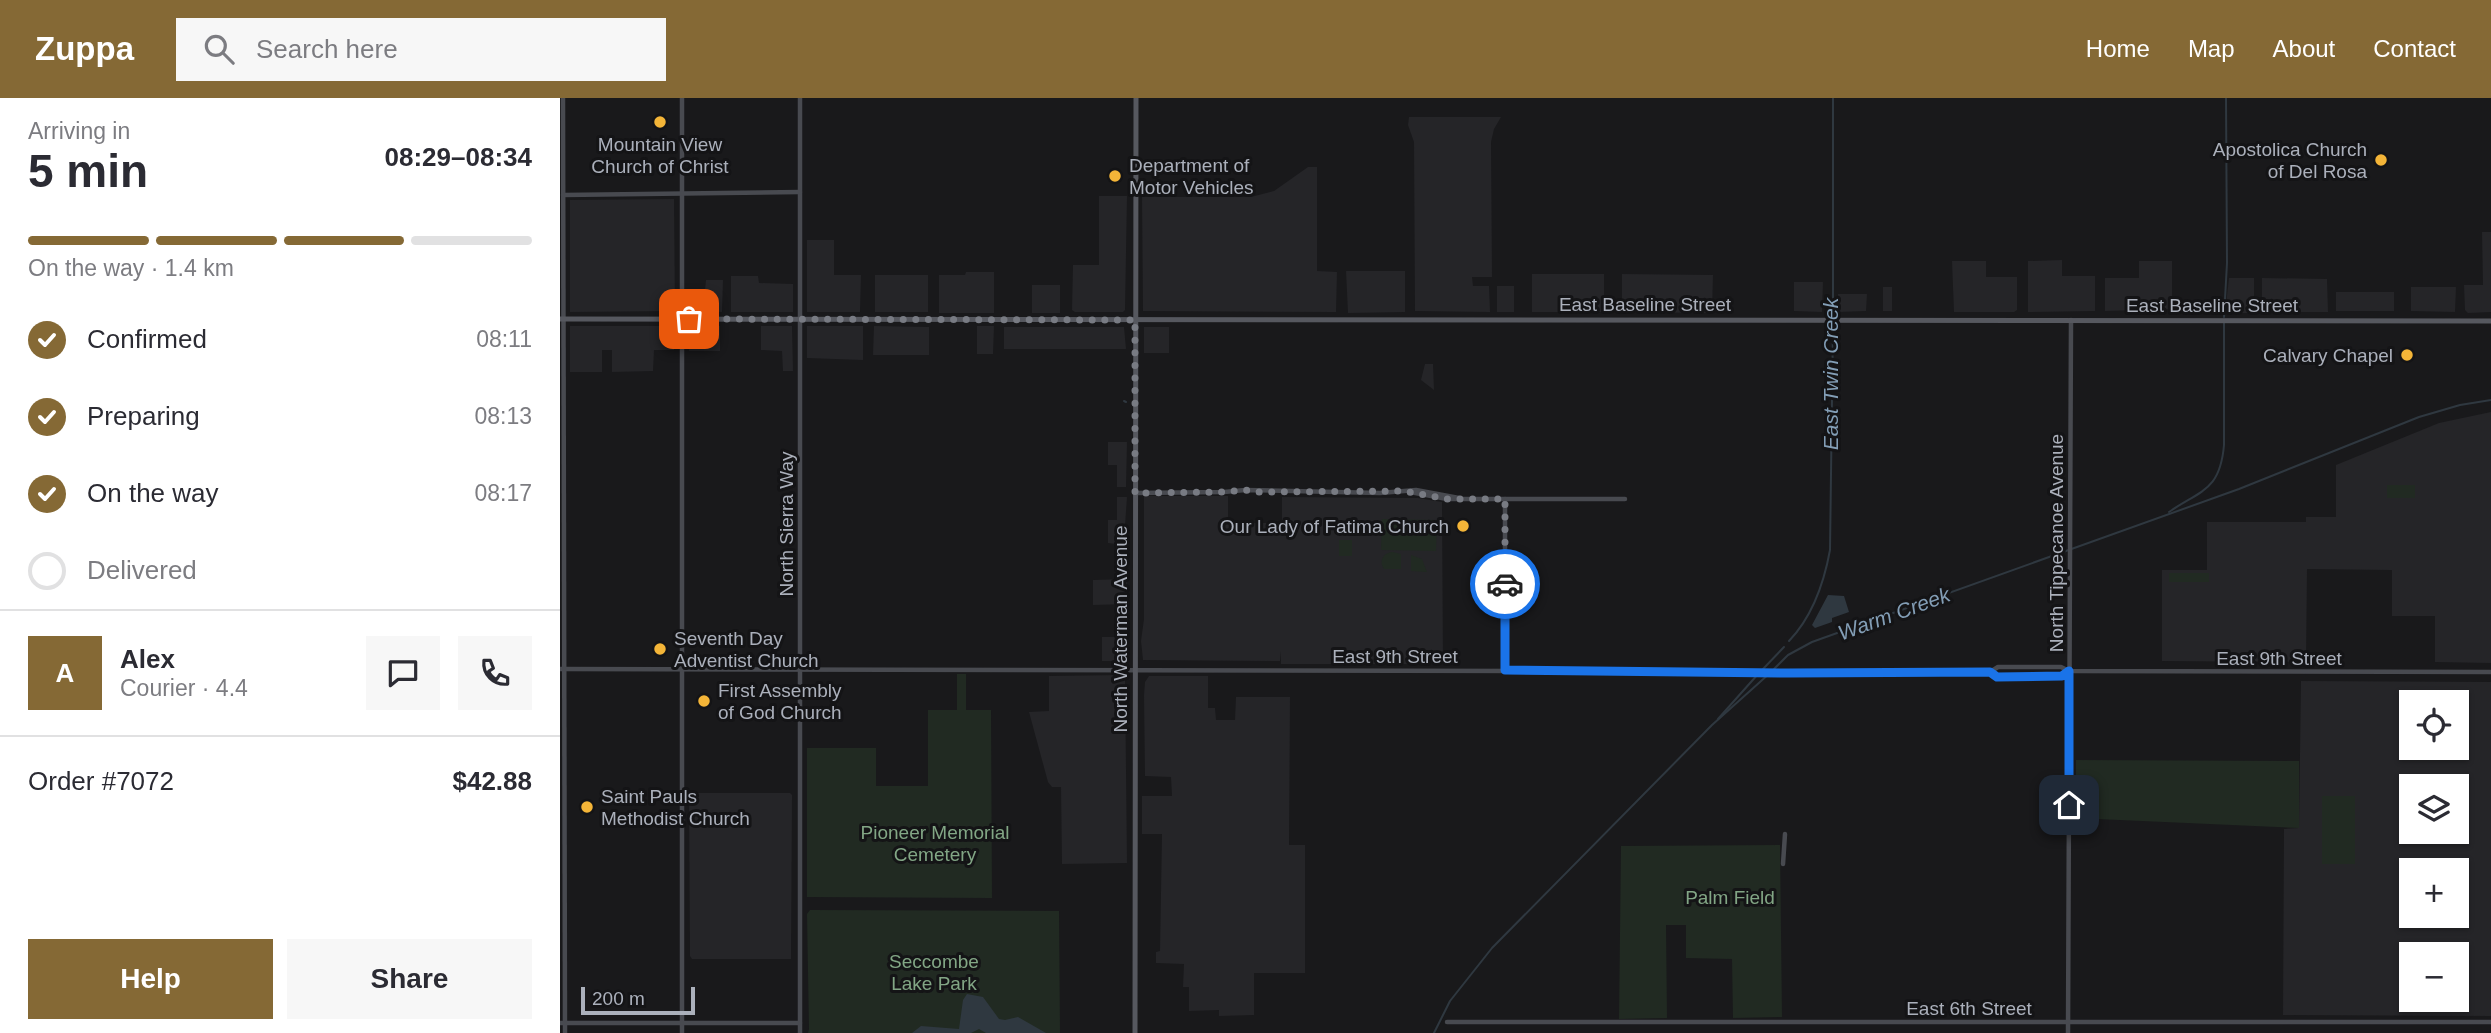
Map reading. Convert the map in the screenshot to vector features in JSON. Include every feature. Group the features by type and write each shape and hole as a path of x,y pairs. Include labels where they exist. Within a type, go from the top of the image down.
{"main road":[{"name":"North Waterman Avenue","path":"1135,1033 1136,98"},
{"name":"East Baseline Street","path":"561,319 2491,321"}],"street":[{"path":"563,98 561,669 562,1023 565,1033"},
{"path":"682,98 682,1033"},
{"name":"North Sierra Way","path":"800,98 800,1033"},
{"path":"561,195 800,192"},
{"name":"North Tippecanoe Avenue","path":"2068,1033 2071,320"},
{"path":"1135,493 1245,490 1410,492 1447,499 1625,499"},
{"path":"1505,499 1505,670"},
{"name":"East 9th Street","path":"561,669 1788,673 1990,672 1998,667 2061,667 2068,671 2491,672"},
{"name":"East 9th Street","path":"1990,672 1997,677 2062,676 2068,671"},
{"path":"1783,864 1785,834"},
{"name":"East 6th Street","path":"1447,1022 2491,1022"},
{"path":"562,1023 800,1023"}],"shaded area":[{"path":"1409,117 1501,117 1491,142 1492,277 1472,277 1473,286 1489,286 1490,312 1415,311 1414,142 1408,125"},
{"path":"1308,167 1317,167 1317,271 1337,272 1336,312 1143,311 1142,197 1251,197 1274,191"},
{"path":"1099,196 1127,196 1125,310 1075,312 1072,310 1073,265 1099,265"},
{"path":"674,199 675,311 570,312 570,200"},
{"path":"2482,232 2491,232 2491,312 2468,313 2465,310 2464,285 2483,285"},
{"path":"807,240 834,240 834,275 861,275 860,312 807,312"},
{"path":"2062,260 2062,276 2095,276 2095,311 2028,312 2028,261"},
{"path":"1952,261 1986,261 1986,277 2017,277 2017,310 1954,312"},
{"path":"2139,261 2172,261 2172,309 2105,311 2105,278 2139,278"},
{"path":"1346,271 1405,271 1405,312 1348,313"},
{"path":"966,272 994,272 994,313 939,313 939,275 965,275"},
{"path":"1532,274 1604,274 1604,312 1532,312"},
{"path":"1622,274 1713,275 1712,311 1622,311"},
{"path":"875,275 928,275 928,312 875,312"},
{"path":"731,276 758,276 759,283 793,284 793,312 731,312"},
{"path":"2229,278 2254,278 2254,308 2250,313 2225,313"},
{"path":"2262,278 2327,279 2328,312 2265,312 2262,309"},
{"path":"706,280 723,280 722,312 688,311 688,290 705,290"},
{"path":"1794,282 1823,282 1822,312 1794,311"},
{"path":"1032,285 1060,285 1060,313 1032,313"},
{"path":"1497,286 1514,286 1514,312 1497,312"},
{"path":"1883,287 1892,287 1892,311 1883,311"},
{"path":"2411,287 2456,287 2455,312 2411,311"},
{"path":"2336,292 2394,292 2394,311 2336,311"},
{"path":"1838,294 1867,294 1866,311 1838,312"},
{"path":"570,326 672,326 674,350 654,350 653,371 612,372 612,350 602,350 602,372 570,372"},
{"path":"689,326 720,326 720,351 689,351"},
{"path":"761,326 792,326 793,371 783,371 782,351 761,350"},
{"path":"807,326 863,326 863,360 807,358"},
{"path":"874,326 929,327 929,355 873,355"},
{"path":"977,326 994,326 993,354 977,354"},
{"path":"1004,327 1124,327 1126,349 1004,349"},
{"path":"1144,327 1169,327 1169,353 1144,353"},
{"path":"1425,364 1433,364 1434,390 1421,380"},
{"path":"2491,412 2491,663 2435,662 2435,616 2392,616 2392,570 2307,569 2306,662 2162,661 2162,570 2207,570 2207,522 2306,522 2306,517 2336,517 2336,465 2439,423"},
{"path":"1108,442 1127,442 1126,487 1117,487 1117,465 1108,465"},
{"path":"1144,496 1228,496 1228,523 1282,523 1282,497 1418,498 1442,502 1443,664 1281,664 1281,651 1280,661 1143,660 1141,641 1144,619"},
{"path":"1117,497 1127,497 1127,543 1124,545 1108,543 1108,520 1117,520"},
{"path":"1127,579 1127,604 1093,605 1093,580"},
{"path":"1828,595 1844,596 1849,612 1815,628 1812,625"},
{"path":"1102,637 1127,637 1127,658 1124,661 1102,661"},
{"path":"1125,675 1127,863 1062,864 1061,787 1052,787 1048,782 1029,712 1049,711 1049,676"},
{"path":"1149,676 1208,676 1208,708 1215,708 1216,720 1235,720 1236,697 1290,697 1289,845 1305,845 1305,973 1254,973 1254,1015 1219,1016 1219,1010 1189,1011 1189,987 1183,987 1184,964 1156,963 1156,952 1160,951 1162,834 1142,834 1142,796 1172,796 1171,777 1145,776 1144,695 1145,682"},
{"path":"2301,681 2491,682 2491,1016 2283,1015 2284,829 2299,828"},
{"path":"691,793 792,795 791,959 692,959 690,956"},
{"path":"967,994 983,997 999,1019 1018,1017 1046,1033 986,1033 979,1029 971,1033 912,1033 921,1026 959,1029 963,1000"}],"green space":[{"path":"2387,485 2415,485 2415,498 2387,498"},
{"path":"1382,519 1437,520 1436,551 1381,550"},
{"path":"1339,540 1352,540 1352,556 1339,556"},
{"path":"1393,552 1401,554 1401,569 1384,569 1383,558"},
{"path":"1411,555 1422,559 1427,572 1411,571"},
{"path":"2169,573 2209,573 2209,582 2169,582"},
{"name":"Pioneer Memorial Cemetery","path":"957,674 966,674 966,710 991,710 992,898 807,897 807,748 876,748 876,786 928,786 928,710 957,710"},
{"path":"2076,760 2299,761 2299,828 2097,819 2085,816 2076,818"},
{"path":"2322,796 2355,796 2355,864 2322,864"},
{"name":"Palm Field","path":"1780,845 1782,1017 1733,1018 1732,959 1686,958 1686,925 1666,925 1667,1018 1619,1019 1621,846"},
{"name":"Seccombe Lake Park","path":"810,910 1059,911 1060,1033 808,1033 807,914"}],"waterway":[{"name":"East Twin Creek","path":"1833,98 1833,317"},
{"path":"2224,317 2227,263 2226,98"},
{"name":"East Twin Creek","path":"1789,641 1805,621 1816,598 1830,550 1833,323"},
{"path":"2169,512 2207,488 2218,472 2222,460 2224,323"},
{"name":"Warm Creek","path":"1774,669 1788,655 1812,642 2239,489 2419,417 2460,405 2491,400"},
{"name":"East Twin Creek","path":"1763,669 1784,647"},
{"name":"Warm Creek","path":"1718,719 1759,673"},
{"name":"Warm Creek","path":"1434,1033 1450,1001 1492,948 1712,725 1770,673"}],"way so far":[{"path":"689,319 1135,320 1135,493 1245,490 1380,493 1404,491 1447,499 1505,499 1505,584"}],"place":[{"name":"Mountain View Church of Christ","path":"660,122"},
{"name":"Apostolica Church of Del Rosa","path":"2381,160"},
{"name":"Department of Motor Vehicles","path":"1115,176"},
{"name":"Calvary Chapel","path":"2407,355"},
{"name":"Our Lady of Fatima Church","path":"1463,526"},
{"name":"Seventh Day Adventist Church","path":"660,649"},
{"name":"First Assembly of God Church","path":"704,701"},
{"name":"Saint Pauls Methodist Church","path":"587,807"}],"route":[{"path":"1505,584 1505,670 1990,672 1997,677 2062,676 2069,671 2069,805"}]}
